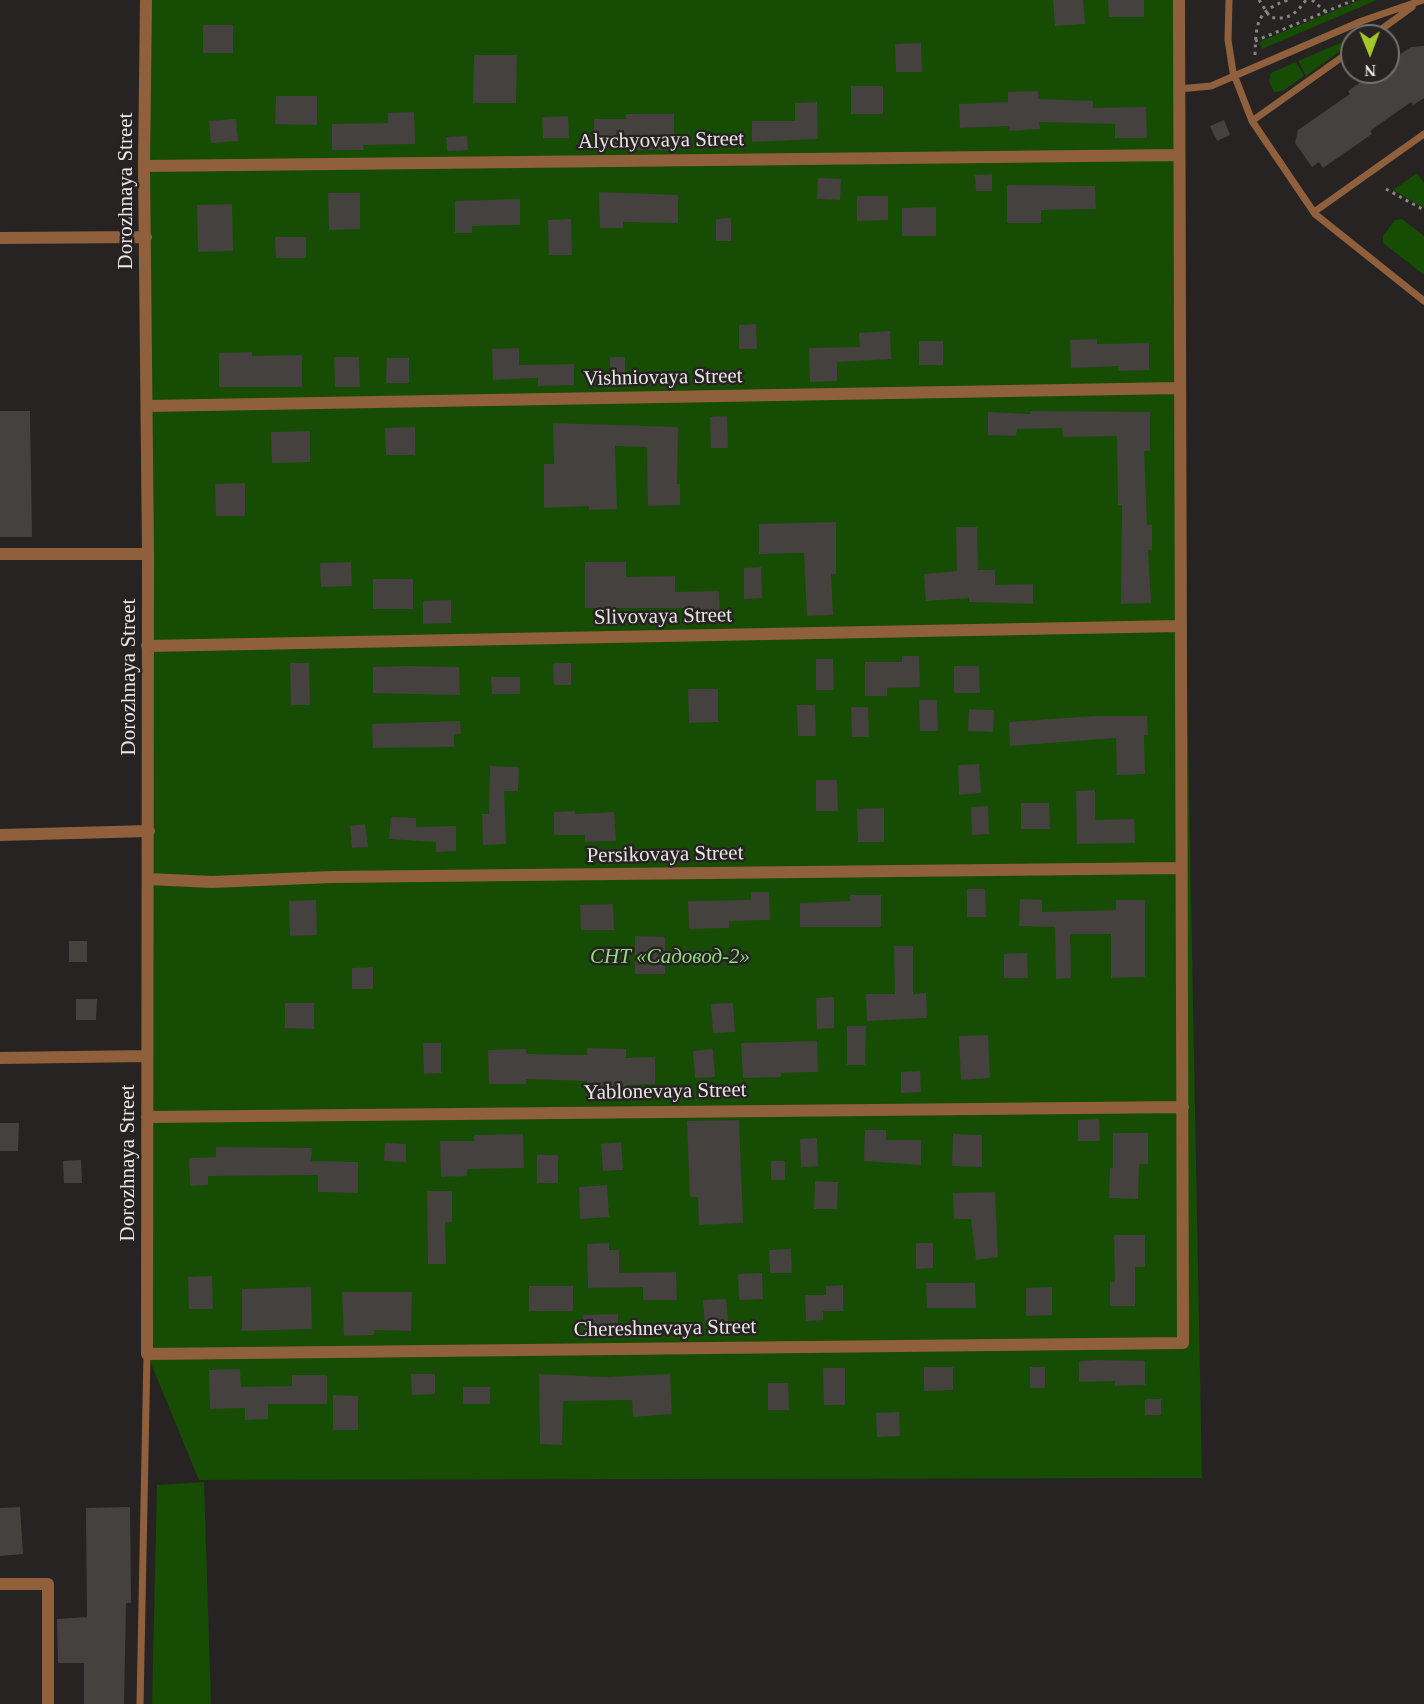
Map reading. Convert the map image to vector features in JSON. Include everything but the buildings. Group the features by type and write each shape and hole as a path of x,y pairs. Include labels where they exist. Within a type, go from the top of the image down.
{"street":[{"name":"Dorozhnaya Street","path":"146,0 144,166 149,831 147,1354"},
{"path":"1179,0 1179,626 1183,1107"},
{"name":"Alychyovaya Street","path":"144,166 1179,155"},
{"path":"0,237 146,237"},
{"name":"Vishniovaya Street","path":"147,406 1179,388"},
{"path":"0,554 148,554"},
{"name":"Slivovaya Street","path":"147,646 1179,626"},
{"path":"0,835 149,831"},
{"name":"Persikovaya Street","path":"149,879 212,882 332,877 1181,868"},
{"path":"0,1058 147,1056"},
{"name":"Yablonevaya Street","path":"147,1117 1183,1107"},
{"name":"Chereshnevaya Street","path":"147,1354 1183,1343 1183,1107"},
{"path":"0,1584 48,1584 48,1704"}],"lane":[{"path":"1229,0 1228,40 1235,76 1252,122 1314,212 1424,301"},
{"path":"1179,89 1203,88 1362,21 1421,1"},
{"path":"1389,24 1421,1"},
{"path":"1252,122 1340,59"},
{"path":"1314,212 1424,134"},
{"path":"140,1704 147,1354"}],"path":[{"path":"1259,0 1264,12 1270,17 1280,19 1289,17 1299,10 1306,0"},
{"path":"1255,55 1258,22 1264,12 1278,2 1288,0"},
{"path":"1311,0 1326,12"},
{"path":"1255,41 1353,0"},
{"path":"1386,189 1424,210"}],"green space":[{"name":"СНТ «Садовод-2»","path":"146,0 1182,0 1181,368 1202,1478 199,1480 147,1354"},
{"path":"1360,0 1377,0 1262,49 1259,42"},
{"path":"1340,43 1340,51 1306,76 1298,61"},
{"path":"1296,62 1304,76 1283,91 1274,92 1269,81 1271,73"},
{"path":"1417,173 1424,183 1424,208 1393,190"},
{"path":"1402,219 1424,236 1424,275 1383,243 1383,236 1395,220"},
{"path":"204,1482 211,1704 152,1704 157,1485"}]}
